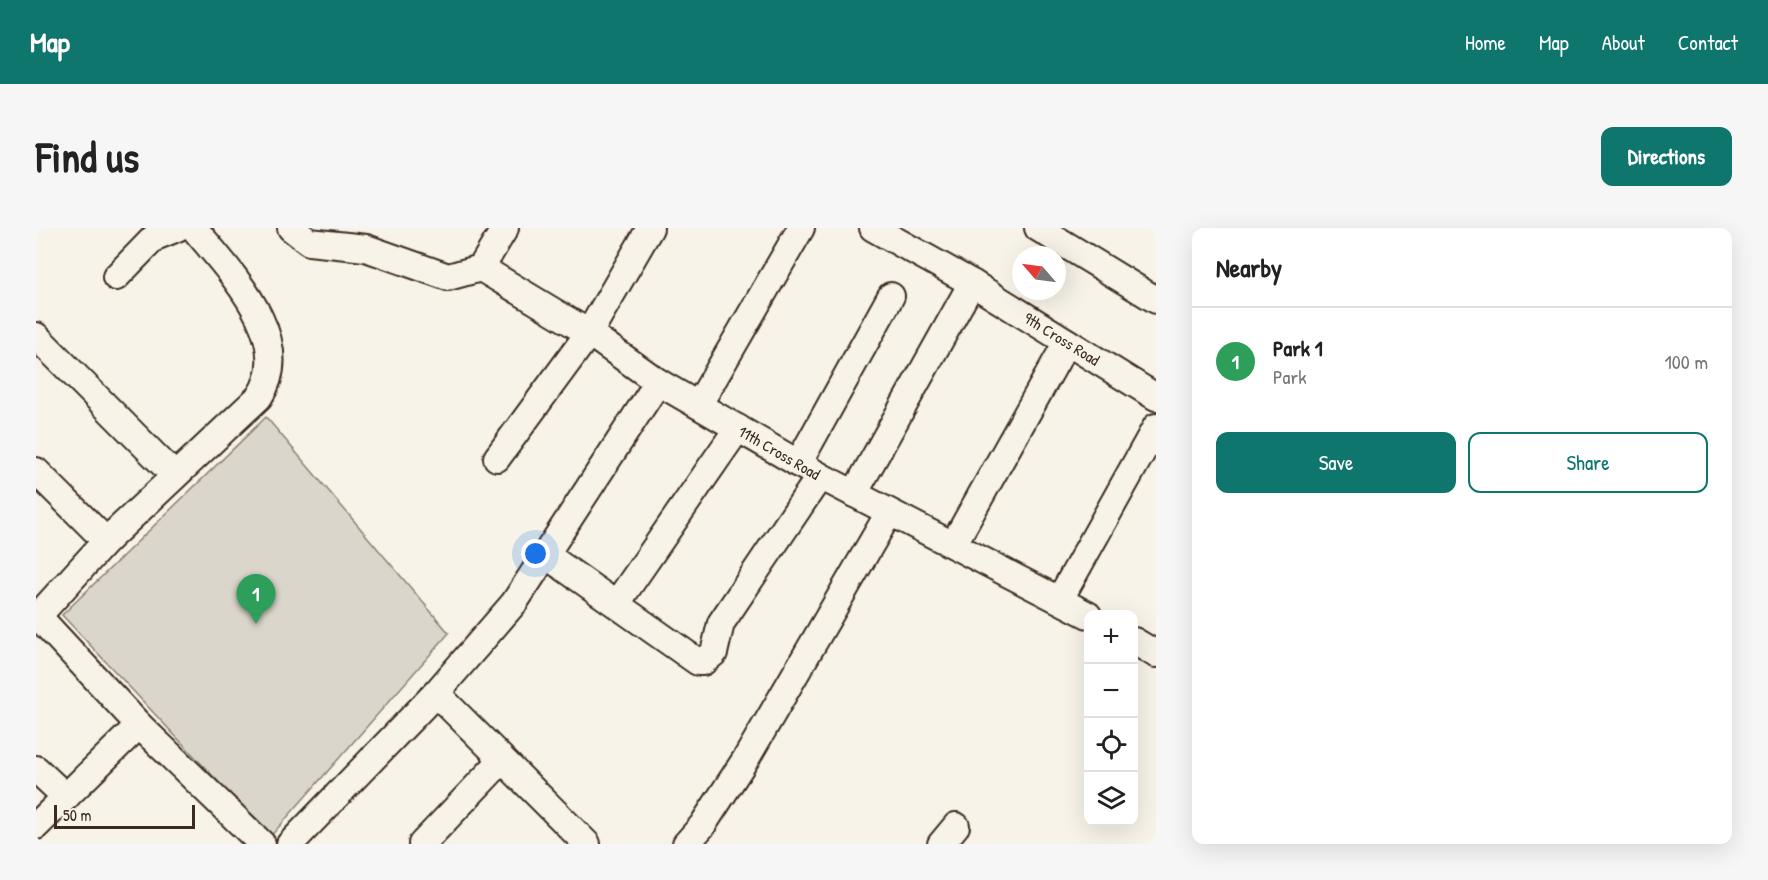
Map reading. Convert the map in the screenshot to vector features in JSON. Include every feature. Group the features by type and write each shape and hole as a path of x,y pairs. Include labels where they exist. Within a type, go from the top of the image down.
{"street":[{"path":"116,277 155,237 177,228"},
{"path":"194,228 236,280 264,324 269,344 267,384 259,397 106,541 37,615 139,724 262,844"},
{"path":"291,228 309,242 366,248 448,277 481,268 506,228"},
{"path":"497,458 589,333 650,228"},
{"path":"699,404 801,228"},
{"name":"9th Cross Road","path":"873,228 972,283 1156,397"},
{"path":"1038,228 1156,300"},
{"name":"11th Cross Road","path":"481,268 589,333 658,381 809,470 1084,612"},
{"path":"854,494 972,283"},
{"path":"546,555 698,662 707,660 714,652 721,623 809,470 891,296"},
{"path":"36,336 174,475"},
{"path":"953,545 1067,342"},
{"path":"290,844 436,693 514,603 658,381"},
{"path":"1060,598 1156,427"},
{"path":"617,603 738,428"},
{"path":"36,471 106,541"},
{"path":"686,844 702,826 747,757 889,513"},
{"path":"1138,643 1156,654"},
{"path":"436,693 502,760 572,839"},
{"path":"36,826 139,724"},
{"path":"422,844 502,760"},
{"path":"36,769 66,797"}],"shaded area":[{"path":"266,417 449,633 270,837 62,615"}],"place":[{"name":"Park 1","path":"256,624"}]}
